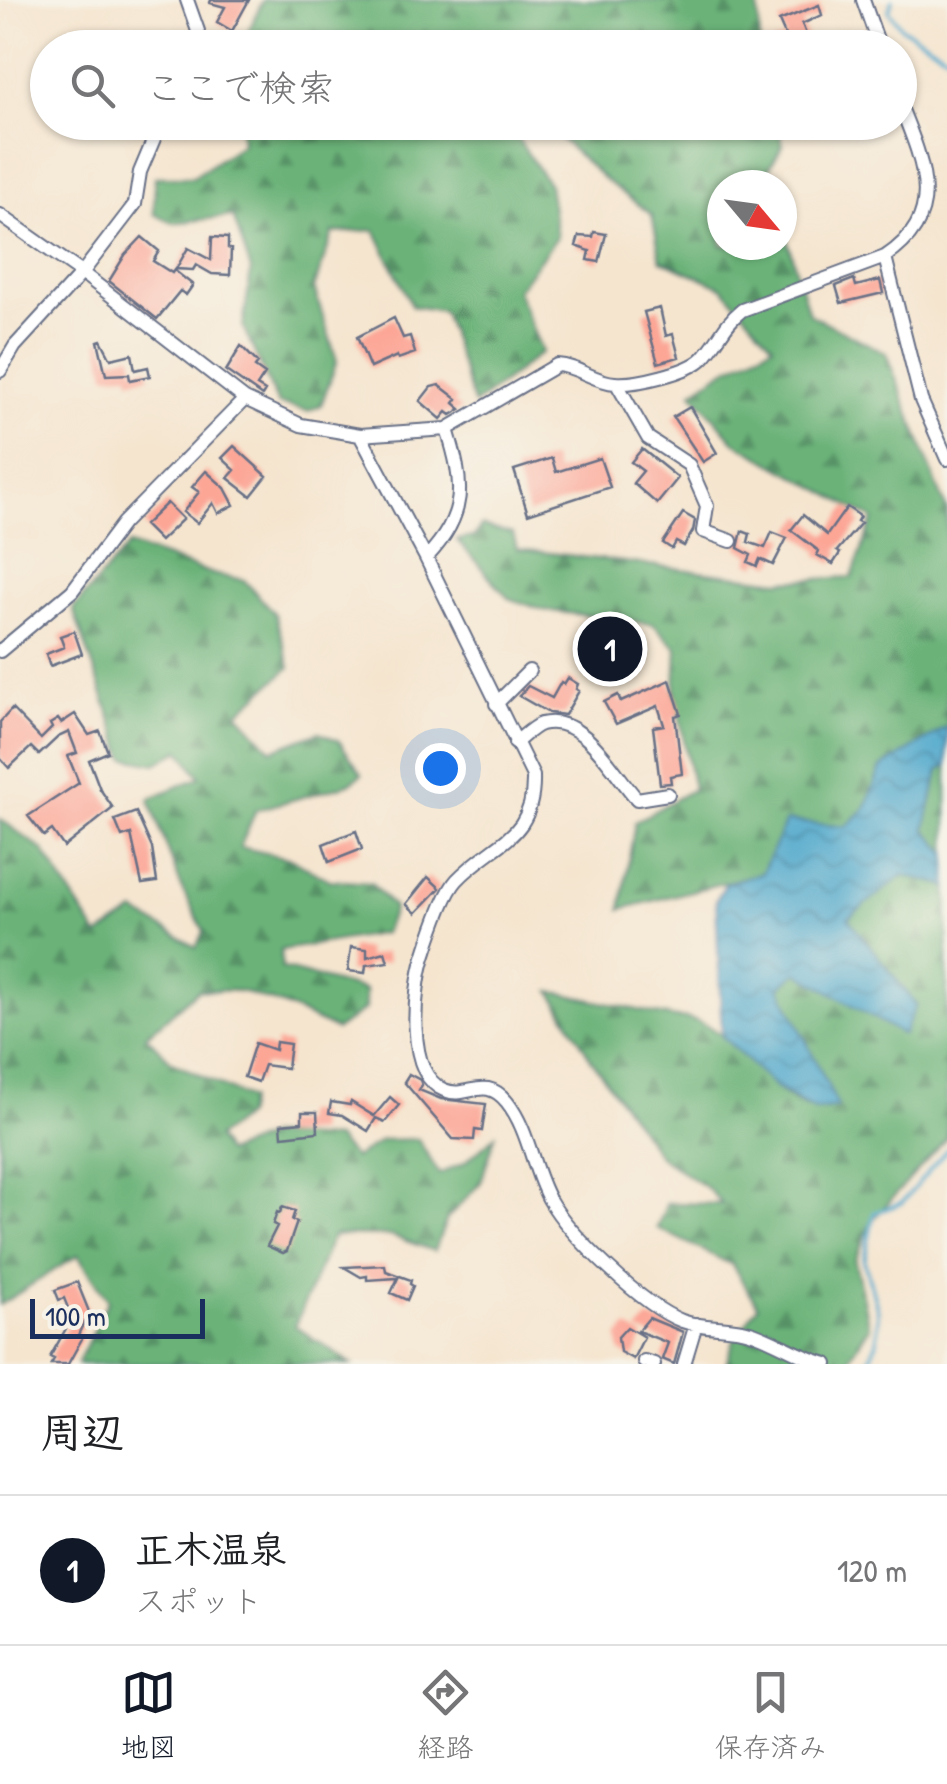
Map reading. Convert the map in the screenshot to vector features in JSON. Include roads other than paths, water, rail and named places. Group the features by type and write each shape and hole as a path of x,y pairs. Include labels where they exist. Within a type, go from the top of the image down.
{"street":[{"path":"186,0 198,30"},
{"path":"863,0 874,30"},
{"path":"0,371 4,349 82,273 135,204 140,172 154,140"},
{"path":"0,215 246,399 301,424 360,436 447,429 557,365 617,384 691,367 703,358 725,323 742,310 885,257 917,233 925,216 926,189 913,140"},
{"path":"885,257 921,400 947,459"},
{"path":"617,384 648,438 689,466 707,506 703,532 730,540"},
{"path":"0,651 72,590 123,522 246,399"},
{"path":"426,558 456,519 460,496 458,466 447,429"},
{"path":"360,436 426,558 533,776 534,802 520,828 454,882 423,960 413,1026 429,1080 444,1090 457,1092 482,1087 500,1093 516,1114 547,1196 572,1232 656,1306 681,1320 748,1331 827,1364"},
{"path":"496,704 530,671"},
{"path":"516,743 538,724 574,728 591,741 637,799 668,794"},
{"path":"684,1364 696,1324"}],"water":[{"path":"947,727 947,766 939,770 925,829 947,854 947,888 903,875 848,918 916,1005 903,1035 797,972 780,987 838,1107 815,1110 776,1088 722,1036 716,900 726,883 762,873 786,821 846,827 865,809 881,768"}],"waterway":[{"path":"892,0 889,11 905,30"},
{"path":"917,37 947,55"},
{"path":"867,1364 877,1342 878,1311 864,1261 874,1213 902,1203 947,1149"}],"place":[{"name":"正木温泉","path":"610,649"}]}
